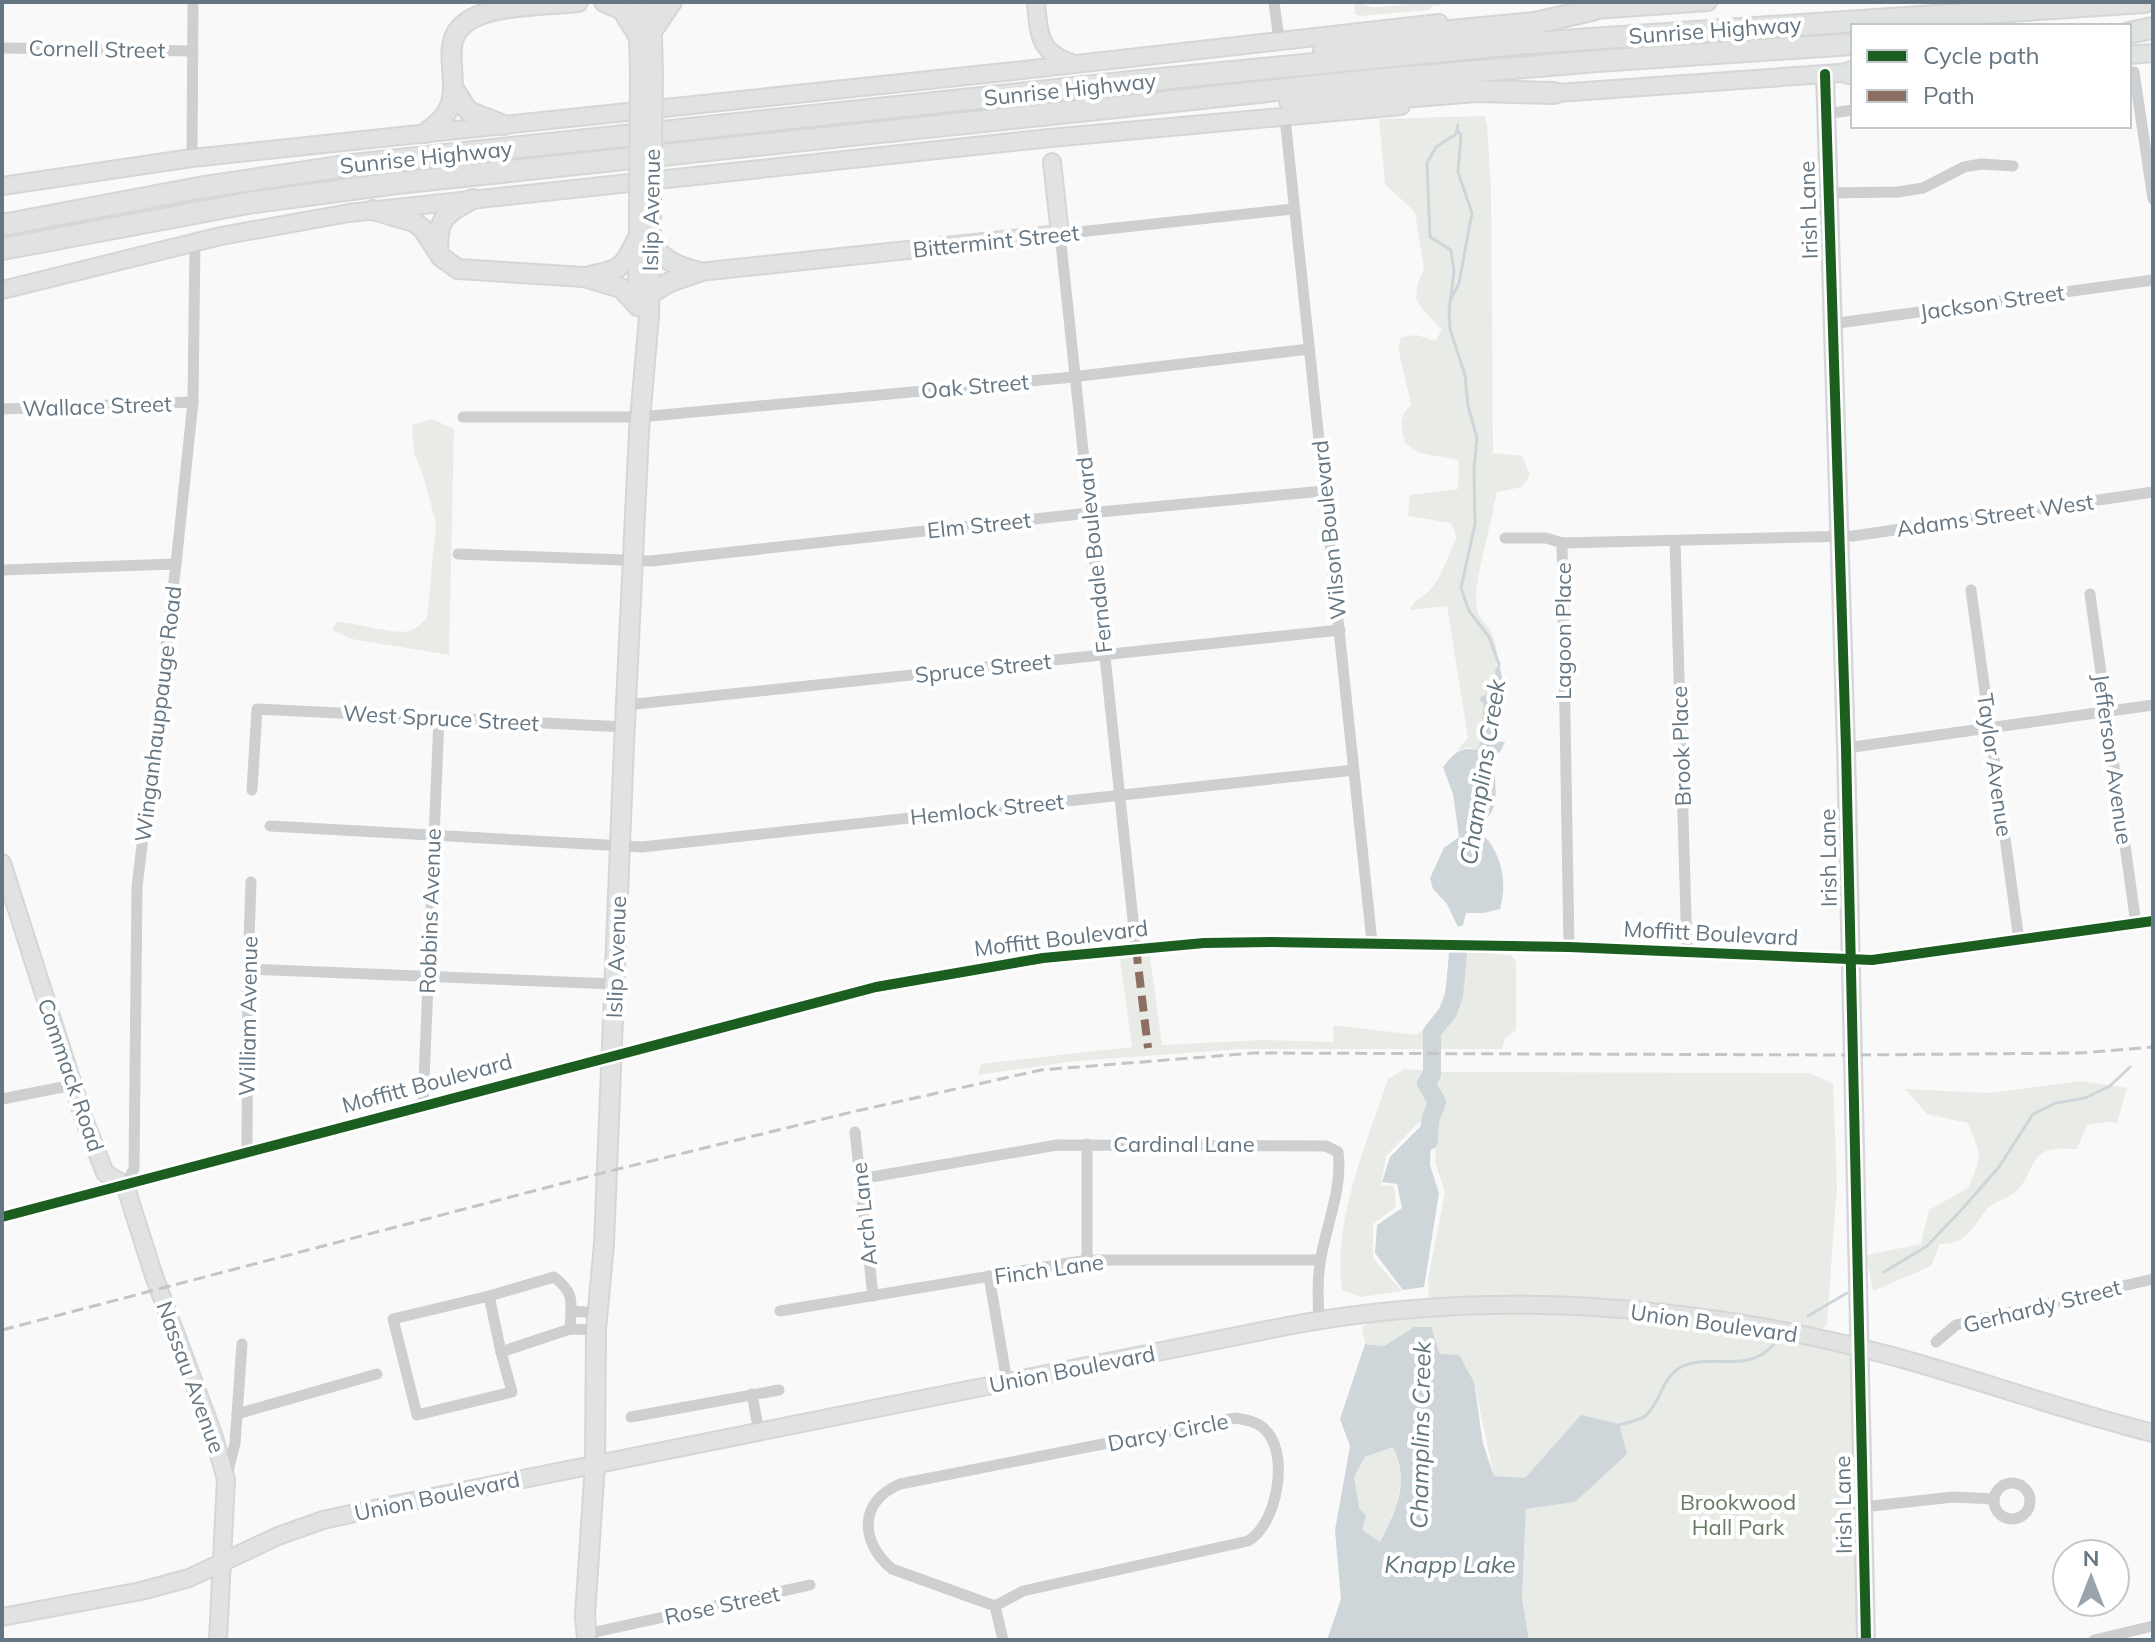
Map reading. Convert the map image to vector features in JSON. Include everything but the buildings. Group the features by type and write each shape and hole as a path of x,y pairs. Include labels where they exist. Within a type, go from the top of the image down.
{"highway":[{"name":"Sunrise Highway","path":"2,225 242,181 352,165 1234,72 1553,41 2144,2"},
{"path":"1234,72 1319,51 1430,33 1535,23 1592,10"},
{"path":"2131,26 2153,26"},
{"path":"2131,32 2153,26"},
{"name":"Sunrise Highway","path":"2,249 248,203 372,186 1448,73 1851,44"},
{"path":"1185,100 1318,100 1476,91 1554,93"}],"main road":[{"path":"425,133 448,111 453,87 452,44 456,34 468,21 495,11 578,2"},
{"path":"604,2 618,6 646,35 672,2"},
{"name":"Islip Avenue","path":"638,2 646,35"},
{"name":"Islip Avenue","path":"587,1637 585,1616 595,1464 596,1322 604,1244 640,417 637,374 644,300 646,35 651,2"},
{"path":"1036,2 1040,38 1054,56 1075,65"},
{"name":"Sunrise Highway","path":"2,186 192,158 1075,65 1279,40 1708,2"},
{"path":"1014,71 1030,58 1040,38"},
{"path":"2131,66 2153,53"},
{"name":"Sunrise Highway","path":"2,290 195,242 286,223 373,210 1081,135 1554,93 1851,72"},
{"name":"Irish Lane","path":"1825,74 1846,748 1866,1640"},
{"path":"453,87 468,111 504,125"},
{"path":"1021,141 1052,162 1065,145 1081,135"},
{"name":"Ferndale Boulevard","path":"1052,162 1060,234"},
{"path":"438,252 438,228 442,219 473,199"},
{"path":"373,210 414,222 423,229 448,264 464,271 584,277 621,288 644,300 670,282 699,272"},
{"name":"Bittermint Street","path":"699,272 1060,234"},
{"path":"584,277 620,268 645,239 671,263 699,272"},
{"name":"Commack Road","path":"2,863 73,1085 105,1173 125,1185 154,1276"},
{"name":"Nassau Avenue","path":"154,1276 213,1434 226,1479 218,1640"},
{"name":"Union Boulevard","path":"2,1617 141,1591 189,1578 278,1536 323,1520 1319,1320 1396,1311 1471,1305 1606,1308 1675,1312 1756,1325 1859,1348 2153,1433"}],"street":[{"path":"192,158 193,2"},
{"path":"1274,2 1279,40"},
{"name":"Cornell Street","path":"2,48 193,51"},
{"path":"2131,66 2153,199"},
{"path":"1825,114 1851,110"},
{"name":"Wilson Boulevard","path":"1285,118 1372,942"},
{"path":"1827,193 1898,192 1923,188 1964,167 1981,164 2013,166"},
{"name":"Bittermint Street","path":"1060,234 1293,209"},
{"name":"Ferndale Boulevard","path":"1060,234 1136,948"},
{"name":"Winganhauppauge Road","path":"125,1185 134,1169 137,887 193,402 195,242"},
{"name":"Jackson Street","path":"1831,324 2153,280"},
{"name":"Oak Street","path":"463,417 640,417 1063,378 1075,374 1309,349"},
{"name":"Wallace Street","path":"2,409 193,402"},
{"name":"Elm Street","path":"458,554 666,560 1089,513 1324,491"},
{"name":"Adams Street West","path":"1838,536 2153,492"},
{"name":"Lagoon Place","path":"1569,947 1562,543 1838,536"},
{"path":"1505,538 1546,538 1562,543"},
{"name":"Brook Place","path":"1675,541 1687,952"},
{"path":"2,570 176,564"},
{"name":"Taylor Avenue","path":"1971,590 2019,940"},
{"name":"Jefferson Avenue","path":"2090,594 2136,924"},
{"name":"Spruce Street","path":"626,705 1340,630"},
{"path":"1846,748 2153,705"},
{"name":"West Spruce Street","path":"252,790 257,709 625,727"},
{"name":"Robbins Avenue","path":"423,1105 439,717"},
{"name":"Hemlock Street","path":"270,826 642,847 1354,770"},
{"name":"William Avenue","path":"247,1151 251,882"},
{"name":"Moffitt Boulevard","path":"2,1217 876,987 1043,958 1204,943 1372,942 1872,960 2153,921"},
{"path":"248,969 614,984"},
{"path":"2,1099 73,1085"},
{"name":"Arch Lane","path":"855,1132 873,1296"},
{"path":"1087,1144 1087,1260"},
{"name":"Cardinal Lane","path":"860,1179 1057,1145 1326,1146 1338,1152 1340,1168 1320,1260 1317,1288 1319,1320"},
{"name":"Finch Lane","path":"780,1311 1087,1260 1320,1260"},
{"path":"989,1276 1007,1382"},
{"path":"489,1296 512,1392 417,1415 393,1319 554,1277 568,1287 572,1296 570,1329"},
{"name":"Gerhardy Street","path":"1936,1342 1956,1325 2153,1279"},
{"path":"571,1311 596,1322"},
{"path":"501,1352 596,1322"},
{"name":"Nassau Avenue","path":"226,1479 236,1431 242,1344"},
{"name":"Nassau Avenue","path":"237,1414 377,1374"},
{"path":"631,1417 779,1390"},
{"path":"752,1394 759,1432"},
{"name":"Darcy Circle","path":"1235,1418 1259,1425 1269,1434 1277,1455 1276,1485 1271,1514 1258,1535 1248,1541 1023,1591 995,1606 892,1569 881,1560 869,1532 871,1509 878,1498 900,1484 1235,1418"},
{"path":"213,1434 236,1431"},
{"path":"1863,1507 1953,1497 1994,1499"},
{"name":"Rose Street","path":"587,1637 810,1585"},
{"path":"995,1606 1003,1640"},
{"path":"2094,1640 2153,1626"}],"green space":[{"path":"1423,1 1459,2 1432,6 1429,10 1360,16 1355,14 1354,2 1377,7"},
{"path":"1484,116 1491,190 1493,453 1522,456 1530,475 1522,487 1497,492 1476,599 1478,612 1496,646 1496,690 1482,696 1485,704 1479,747 1476,750 1467,747 1457,751 1468,738 1447,606 1410,610 1437,580 1457,538 1451,523 1408,516 1410,495 1458,489 1459,460 1420,453 1405,443 1402,418 1411,405 1398,347 1401,337 1417,335 1435,341 1442,330 1416,299 1424,269 1415,212 1385,184 1379,119"},
{"path":"432,419 454,429 449,655 352,639 332,630 337,622 406,632 427,618 436,523 414,453 412,425"},
{"path":"1453,950 1511,955 1516,962 1516,1030 1505,1038 1502,1049 1241,1049 1076,1061 978,1075 981,1064 1132,1047 1120,959 1150,956 1162,1045 1264,1040 1334,1042 1333,1025 1416,1035 1439,1008"},
{"name":"Brookwood Hall Park","path":"1404,1069 1449,1072 1809,1073 1833,1084 1837,1186 1827,1324 1810,1340 1859,1356 1865,1640 1529,1640 1522,1598 1526,1509 1575,1502 1581,1415 1525,1478 1494,1476 1474,1382 1440,1354 1431,1327 1414,1327 1383,1346 1365,1344 1362,1327 1382,1312 1430,1308 1428,1280 1445,1192 1435,1162 1437,1117 1426,1115 1386,1156 1381,1185 1394,1186 1396,1207 1373,1224 1373,1258 1402,1291 1361,1297 1342,1290 1342,1236 1353,1183 1388,1079"},
{"path":"2081,1081 2127,1088 2117,1123 2087,1125 2077,1149 2044,1152 2034,1162 2020,1187 1988,1208 1964,1238 1940,1244 1931,1266 1873,1291 1866,1255 1921,1244 1929,1210 1968,1188 1977,1166 1979,1152 1968,1123 1927,1114 1905,1089 1989,1093"},
{"path":"1393,1447 1401,1485 1396,1506 1380,1542 1361,1530 1354,1477 1365,1457"}],"water":[{"path":"1499,663 1504,688 1493,734 1495,741 1505,742 1496,754 1494,806 1490,815 1477,826 1499,861 1503,877 1502,901 1500,909 1466,913 1463,925 1458,927 1447,904 1433,889 1430,878 1444,848 1459,837 1453,794 1443,767 1457,752 1479,747 1484,704 1479,700 1496,690 1495,671"},
{"path":"1432,1115 1430,1165 1439,1193 1424,1287 1403,1290 1375,1253 1377,1225 1402,1208 1397,1184 1382,1182 1390,1157"},
{"name":"Knapp Lake","path":"1414,1327 1431,1327 1440,1354 1459,1355 1474,1382 1483,1444 1494,1476 1525,1478 1581,1415 1619,1424 1627,1454 1575,1502 1526,1509 1522,1598 1529,1640 1327,1640 1341,1599 1335,1530 1350,1446 1340,1419 1365,1344 1384,1346","holes":["1393,1447 1401,1472 1399,1495 1380,1542 1362,1530 1366,1515 1359,1508 1354,1477 1365,1457"]}],"waterway":[{"name":"Champlins Creek","path":"1458,125 1456,134 1436,147 1427,163 1430,237 1451,250 1454,271 1450,329 1465,375 1468,406 1477,438 1475,524 1461,588 1469,611 1489,637 1499,664"},
{"path":"1452,297 1459,283 1472,213 1458,172 1461,135 1457,130"},
{"name":"Champlins Creek","path":"1429,1141 1430,1121 1437,1102 1426,1083 1432,1074 1432,1032 1448,1012 1454,996 1458,954"},
{"path":"1884,1272 1927,1246 1964,1207 1999,1167 2033,1114 2056,1103 2085,1098 2110,1086 2130,1067"},
{"path":"1808,1316 1847,1293"},
{"path":"1616,1426 1645,1416 1669,1377 1681,1367 1705,1361 1753,1359 1774,1344"}],"railway":[{"path":"2,1330 606,1172 1041,1070 1254,1053 1853,1055 2081,1053 2153,1047"}],"marked path":[{"path":"1136,948 1148,1048"}],"cycle path":[{"path":"1825,74 1846,748 1866,1640"},
{"path":"2,1217 876,987 1043,958 1204,943 1271,942 1569,947 1872,960 2153,921"}]}
